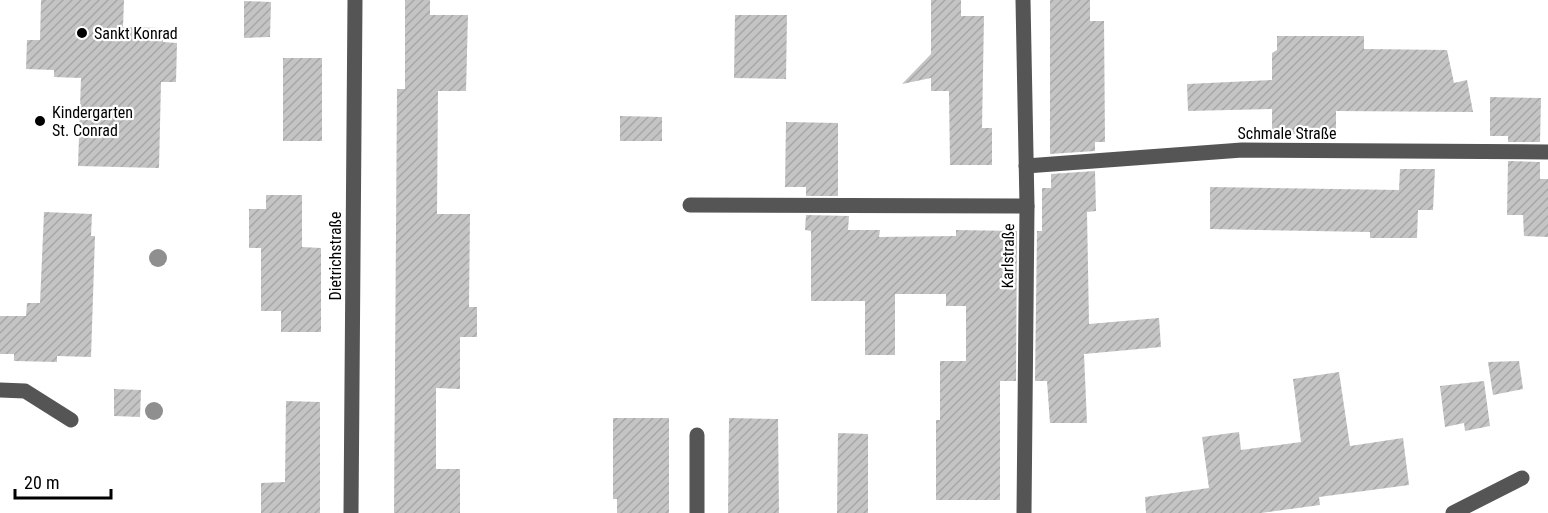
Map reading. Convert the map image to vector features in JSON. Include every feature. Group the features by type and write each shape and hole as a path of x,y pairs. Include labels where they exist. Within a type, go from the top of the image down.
{"street":[{"name":"Dietrichstraße","path":"351,513 355,0"},
{"name":"Karlstraße","path":"1023,0 1027,206 1024,513"},
{"name":"Schmale Straße","path":"1026,166 1242,150 1548,152"},
{"path":"690,204 1027,206"},
{"path":"0,390 25,391 71,420"},
{"path":"697,435 698,513"},
{"path":"1453,513 1522,478"}],"building":[{"path":"41,0 124,0 123,27 163,28 163,42 177,43 176,82 161,82 159,168 78,166 81,78 54,77 54,70 26,69 27,40 40,40"},
{"path":"405,0 430,0 430,15 468,15 466,91 438,91 437,214 470,214 469,307 477,307 477,337 460,337 460,389 436,388 436,469 460,469 460,513 394,513 397,89 405,89"},
{"path":"931,0 961,0 961,16 984,16 982,128 992,128 992,165 950,165 949,91 931,91 931,78 902,84 931,54"},
{"path":"1050,0 1090,0 1090,21 1104,21 1105,142 1095,142 1095,151 1050,154"},
{"path":"244,1 271,2 270,37 244,38"},
{"path":"735,15 787,15 786,79 734,78"},
{"path":"1277,36 1364,36 1364,49 1447,50 1454,83 1467,80 1473,112 1336,111 1336,134 1272,134 1272,109 1188,111 1187,84 1272,80 1272,53 1277,50"},
{"path":"283,58 322,58 322,141 283,141"},
{"path":"1490,97 1541,98 1540,142 1508,142 1508,136 1490,136"},
{"path":"620,116 662,117 662,141 620,141"},
{"path":"786,122 838,123 838,196 806,196 806,187 785,187"},
{"path":"1508,161 1540,162 1540,179 1548,179 1548,237 1524,236 1523,215 1507,215"},
{"path":"1400,169 1435,169 1433,210 1418,210 1417,238 1370,238 1370,232 1210,229 1210,187 1399,190"},
{"path":"1095,171 1096,211 1087,212 1089,324 1159,318 1161,347 1084,354 1087,423 1050,423 1047,381 1035,381 1037,231 1042,231 1042,188 1051,188 1051,174"},
{"path":"266,195 302,195 302,247 321,248 321,332 281,332 281,311 261,311 261,248 249,248 249,209 266,209"},
{"path":"44,212 92,214 91,236 95,236 91,357 57,356 57,362 14,361 14,354 0,354 0,316 26,316 27,303 40,303"},
{"path":"806,215 849,216 848,230 880,230 879,237 956,236 956,230 1017,231 1016,381 1000,381 1000,500 936,500 936,420 940,420 940,361 966,361 966,306 946,306 946,294 895,294 895,355 865,355 865,301 811,301 811,231 805,230"},
{"path":"1519,361 1523,389 1493,395 1488,362"},
{"path":"1339,372 1350,446 1403,438 1409,485 1319,497 1320,505 1261,513 1146,513 1145,497 1209,488 1202,437 1239,432 1241,450 1301,442 1293,379"},
{"path":"1484,381 1490,426 1465,431 1464,423 1445,427 1440,386"},
{"path":"114,389 141,390 140,417 114,416"},
{"path":"286,401 320,402 320,513 261,513 261,483 285,482"},
{"path":"613,418 669,418 669,513 617,513 617,499 613,499"},
{"path":"729,418 778,419 779,513 728,513"},
{"path":"838,433 868,434 868,513 837,513"}],"place":[{"name":"Sankt Konrad","path":"82,33"},
{"name":"Kindergarten St. Conrad","path":"40,121"}]}
